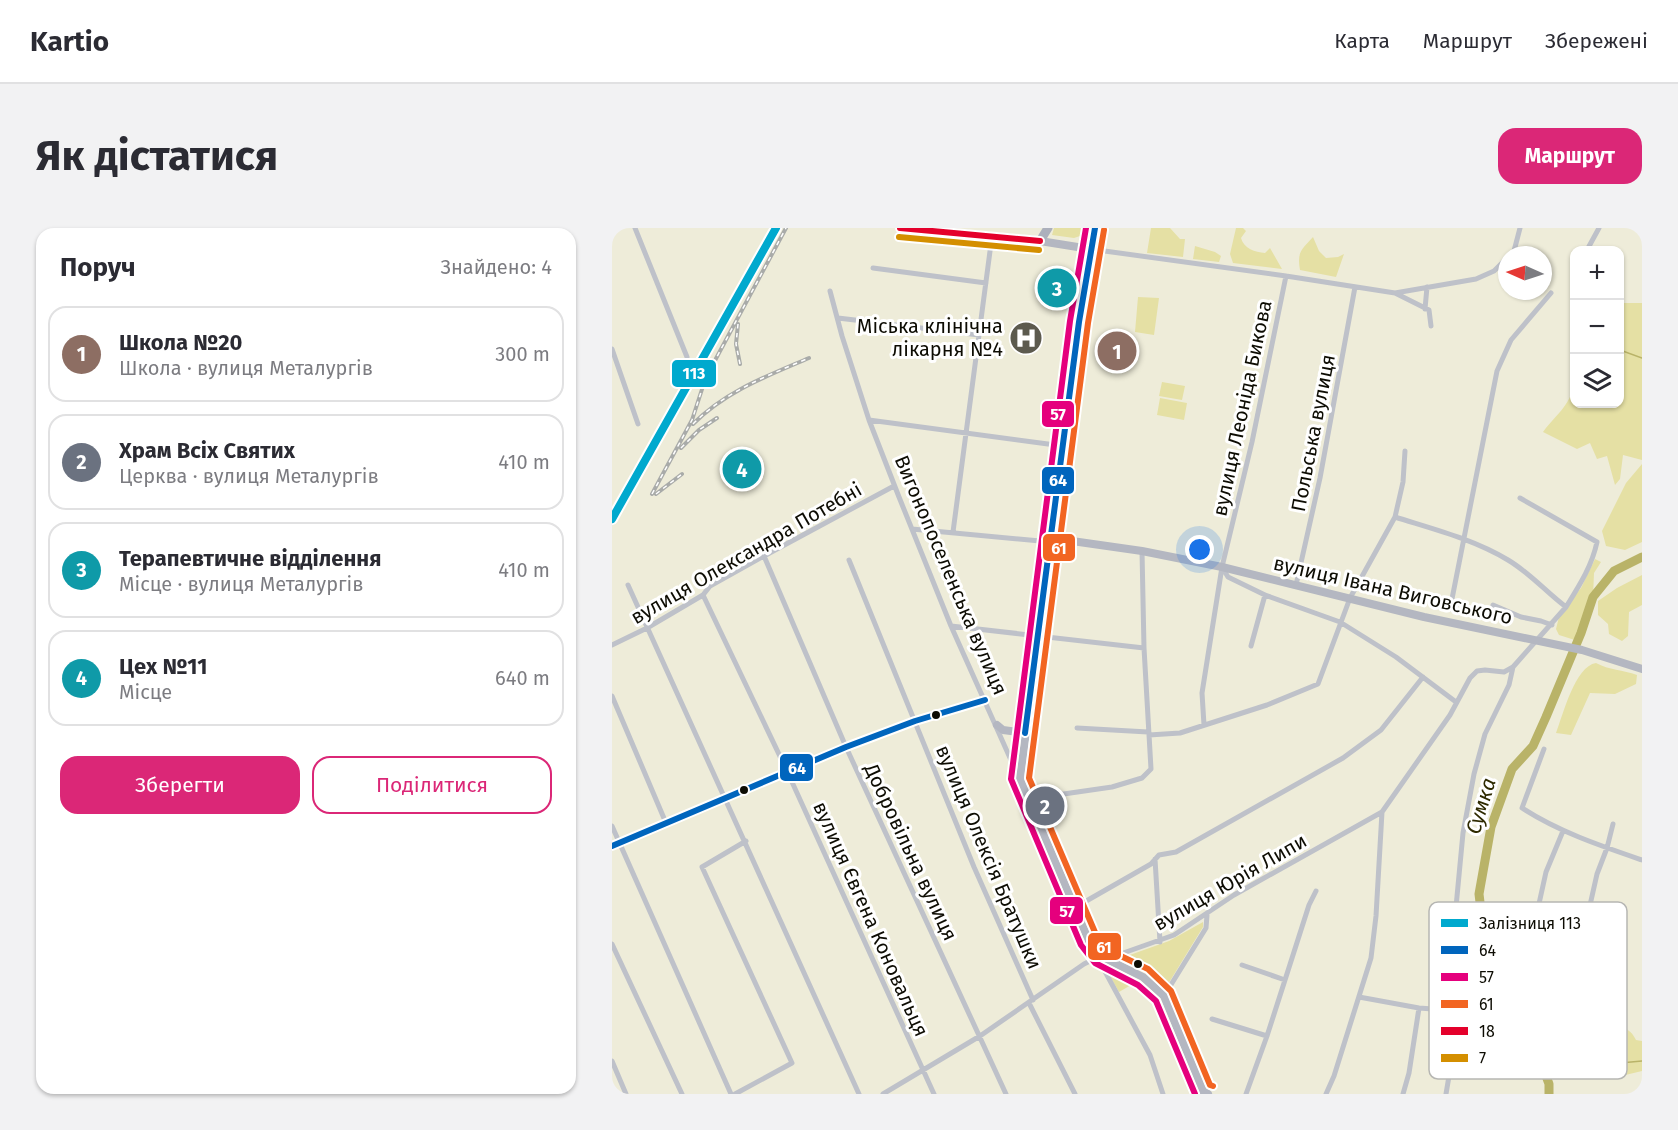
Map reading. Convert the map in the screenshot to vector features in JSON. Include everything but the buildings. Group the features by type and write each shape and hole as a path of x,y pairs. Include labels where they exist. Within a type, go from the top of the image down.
{"main road":[{"path":"900,228 1040,241 1090,249"},
{"path":"1040,241 1048,228"},
{"path":"1020,779 1063,446 1090,249 1095,228"},
{"name":"вулиця Івана Виговського","path":"1051,540 1142,551 1222,567 1434,619 1582,650 1642,669"},
{"path":"997,725 1004,730 1025,733"},
{"name":"Вигонопоселенська вулиця","path":"1020,779 1074,908 1089,941 1100,956"},
{"path":"1100,956 1143,977 1164,996 1203,1091 1208,1094"}],"street":[{"path":"635,228 687,357"},
{"path":"1515,246 1520,228"},
{"path":"1589,246 1599,228"},
{"path":"953,532 992,236"},
{"path":"1090,249 1395,293 1476,279 1498,267"},
{"path":"873,268 986,283"},
{"name":"вулиця Леоніда Бикова","path":"1204,725 1202,693 1222,567 1257,417 1286,276"},
{"name":"Польська вулиця","path":"1296,585 1327,444 1355,287"},
{"path":"1425,309 1427,287"},
{"name":"Вигонопоселенська вулиця","path":"830,291 869,420 894,486 951,626 1020,779"},
{"path":"1395,293 1429,310 1431,326"},
{"path":"1450,609 1497,372 1511,340 1545,300"},
{"path":"838,318 979,335"},
{"path":"612,349 638,424"},
{"path":"869,420 1063,446"},
{"path":"1077,728 1180,733 1267,705 1318,684 1350,598 1395,517 1405,451"},
{"name":"вулиця Олександра Потебні","path":"612,645 647,628 703,595 710,586 894,486"},
{"path":"1456,902 1462,833 1485,734 1509,684 1513,667 1566,607 1590,566 1597,542 1520,498"},
{"path":"1395,517 1463,538 1509,560 1566,607"},
{"path":"912,529 1051,540"},
{"path":"1029,799 1112,787 1142,778 1151,769 1144,648 1142,551"},
{"name":"Добровільна вулиця","path":"764,556 846,747 1006,1094"},
{"name":"вулиця Олексія Братушки","path":"849,560 974,867 1031,1002 1074,1094"},
{"path":"1222,567 1228,577 1265,595 1340,622 1396,657 1456,702"},
{"path":"628,585 859,1094"},
{"name":"вулиця Євгена Коновальця","path":"703,595 787,771 934,1094"},
{"path":"1251,646 1265,595"},
{"path":"1493,605 1521,617 1551,625"},
{"path":"951,626 1144,648"},
{"name":"вулиця Юрія Липи","path":"883,1094 980,1036 1084,964 1100,956 1112,957 1160,942 1207,915 1234,895 1382,812 1450,715 1470,678 1477,671 1504,672 1513,667"},
{"path":"1074,908 1151,864 1159,855 1176,852 1343,758 1381,730 1423,677"},
{"path":"612,696 666,823"},
{"path":"612,846 846,747 915,721 985,700"},
{"path":"1544,749 1522,808 1543,822 1563,831 1642,860"},
{"path":"1326,1094 1334,1076 1371,958 1376,916 1382,812"},
{"path":"1591,902 1613,824"},
{"path":"612,826 733,1094 792,1063 702,867 746,841"},
{"path":"1539,902 1546,872 1563,831"},
{"path":"1155,859 1160,942"},
{"path":"1246,1094 1309,905 1316,891"},
{"path":"1164,996 1206,928 1207,915"},
{"path":"612,944 682,1094"},
{"name":"Вигонопоселенська вулиця","path":"1100,956 1101,964 1150,1055 1163,1094"},
{"path":"1242,965 1285,980"},
{"path":"1359,997 1429,1009"},
{"path":"1402,1094 1409,1073 1419,1008"},
{"path":"1212,1019 1266,1036"},
{"path":"612,1061 626,1094"},
{"path":"1446,1094 1450,1079"}],"shaded area":[{"path":"1054,228 1087,228 1083,235 1074,238 1052,235"},
{"path":"1151,228 1170,228 1180,239 1185,239 1183,257 1147,253"},
{"path":"1236,228 1243,228 1246,231 1241,238 1250,249 1265,253 1270,248 1282,269 1233,263 1230,254"},
{"path":"1313,237 1319,251 1326,258 1344,254 1336,277 1300,270 1301,252"},
{"path":"1195,246 1221,256 1219,262 1193,259"},
{"path":"1138,297 1159,298 1154,335 1135,332"},
{"path":"1624,303 1642,303 1642,460 1623,455 1620,479 1615,485 1607,456 1597,459 1590,443 1577,449 1543,432 1570,397 1570,408 1624,408"},
{"path":"1162,382 1185,386 1182,400 1159,396"},
{"path":"1160,398 1187,403 1184,420 1157,415"},
{"path":"1642,464 1642,542 1625,550 1606,546 1602,531 1626,483"},
{"path":"1595,559 1601,562 1594,573 1593,597 1578,641 1559,635 1556,629 1560,613 1581,588"},
{"path":"1642,575 1642,605 1629,612 1628,636 1622,641 1609,634 1608,624 1598,615 1598,601"},
{"path":"1596,663 1637,675 1636,684 1615,694 1590,693 1571,735 1556,733 1576,682 1589,666"},
{"path":"1203,922 1203,927 1165,989 1147,974 1126,963 1127,956 1169,941"},
{"path":"1104,965 1138,981 1119,992"},
{"path":"1627,1030 1636,1040 1642,1041 1642,1071 1627,1074"}],"waterway":[{"path":"1624,351 1642,358"},
{"name":"Сумка","path":"1480,902 1479,894 1491,827 1512,769 1533,746 1581,633 1593,597 1614,571 1642,557"},
{"path":"1627,1062 1642,1061"},
{"name":"Сумка","path":"1547,1079 1549,1094"}],"railway":[{"path":"652,494 692,420 712,366 786,228"},
{"path":"738,324 736,344 740,364"},
{"path":"693,424 733,393 809,358"},
{"path":"681,448 699,430 717,418"},
{"path":"656,494 682,474"}],"rail line":[{"name":"113","path":"612,519 776,228"}],"transit line":[{"name":"18","path":"900,228 1040,241"},
{"name":"57","path":"1086,228 1070,321 1011,779 1081,945 1095,963 1138,985 1156,1001 1195,1094"},
{"name":"64","path":"1025,733 1079,322 1095,228"},
{"name":"61","path":"1104,230 1088,323 1029,778 1097,937 1106,949 1148,969 1171,991 1210,1085 1213,1086"},
{"name":"7","path":"899,237 1039,250"},
{"name":"64","path":"612,846 846,747 915,721 985,700"}],"place":[{"name":"Терапевтичне відділення","path":"1057,288"},
{"name":"Міська клінічна лікарня №4","path":"1026,338"},
{"name":"Школа №20","path":"1117,351"},
{"name":"Цех №11","path":"742,469"},
{"name":"Храм Всіх Святих","path":"1045,806"}]}
